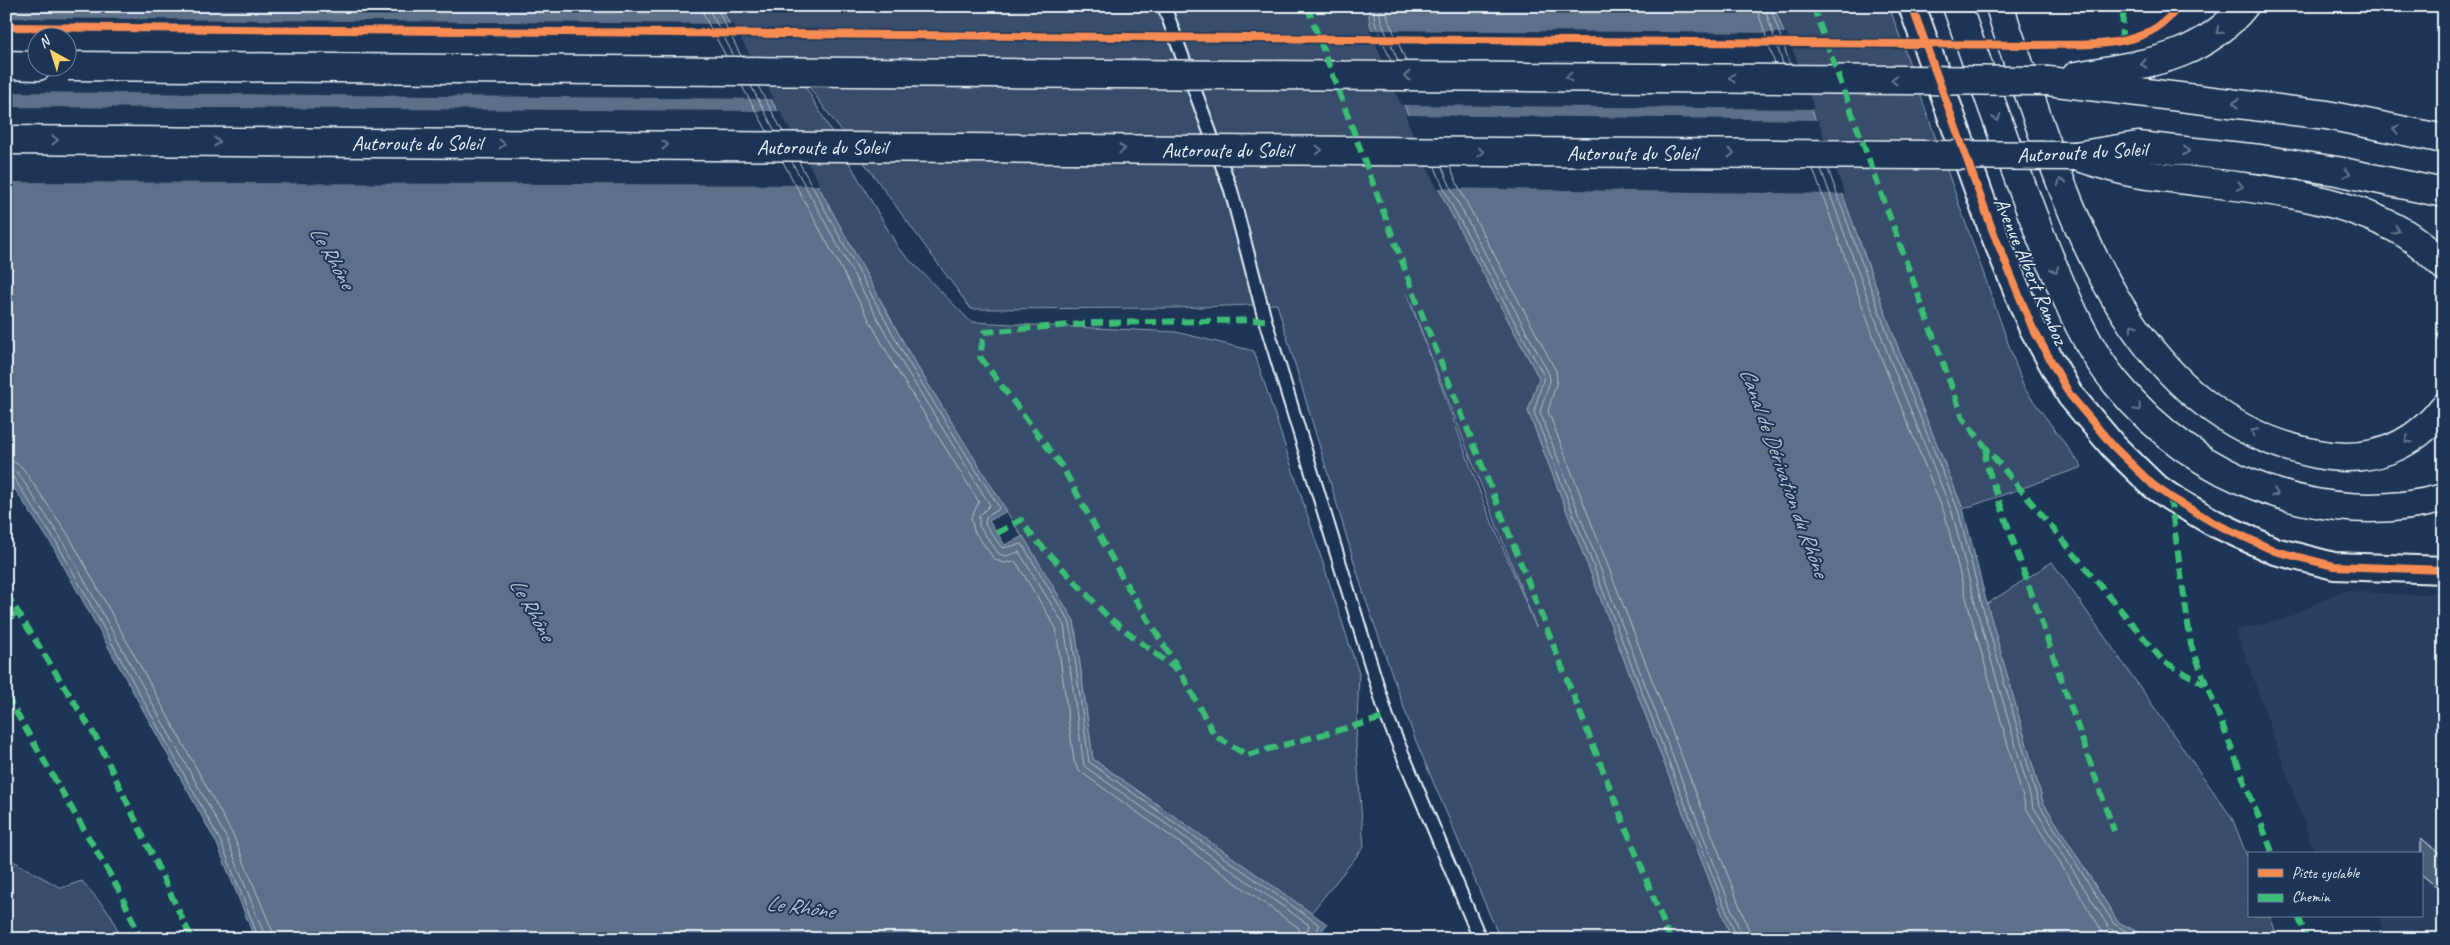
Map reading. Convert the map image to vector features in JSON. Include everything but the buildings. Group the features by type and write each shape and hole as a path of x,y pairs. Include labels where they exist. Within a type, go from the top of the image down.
{"highway":[{"path":"1957,6 2025,196 2067,299 2099,361 2116,384 2159,429 2206,463 2236,478 2300,500 2350,507 2380,508 2444,498"},
{"path":"2000,6 2065,196 2079,227 2121,310 2170,374 2211,407 2260,436 2302,451 2344,458 2375,455 2405,443 2422,430 2444,407"},
{"path":"2048,81 2174,57 2208,40 2229,23 2244,6"},
{"path":"6,66 28,66"},
{"path":"78,66 2048,81 2326,115 2444,139"},
{"name":"Autoroute du Soleil","path":"6,140 2075,156 2138,146 2260,159 2318,168 2444,193"},
{"path":"2075,156 2139,174 2228,184 2313,200 2351,210 2405,234 2444,266"}],"street":[{"name":"Avenue Albert Ramboz","path":"1912,6 1992,229 2032,327 2070,395 2113,446 2153,485 2170,498 2214,524 2275,550 2334,566 2444,570"}],"lane":[{"path":"1164,6 1231,190 1265,320 1387,717 1477,935"}],"shaded area":[{"path":"720,6 1368,6 1370,24 1445,202 1539,378 1528,411 1732,939 1500,939 1415,739 1364,595 1277,304 1174,308 971,309 793,65 899,249 971,322 1176,332 1254,351 1359,674 1356,744 1364,847 1311,913 1093,759 1074,621 912,358","holes":["1414,312 1536,627 1484,503"]},
{"path":"1774,6 1889,6 2024,388 2082,467 1963,509 1900,353"},
{"path":"2052,562 2232,818 2248,858 2248,918 2271,918 2278,939 2151,939 2118,922 2043,802 1987,604"},
{"path":"2341,591 2413,595 2444,591 2444,939 2386,939 2379,918 2422,918 2422,852 2314,852 2236,630 2283,620"},
{"path":"6,857 61,888 82,881 111,915 121,939 6,939"}],"water":[{"name":"Le Rhône","path":"6,6 720,6 912,358 1007,511 989,521 1005,545 1023,536 1074,621 1093,759 1327,924 1316,939 255,939 217,844 52,545 6,476"},
{"name":"Canal de Dérivation du Rhône","path":"1368,6 1774,6 1900,353 1963,509 1987,604 2043,802 2118,922 2151,939 1732,939 1528,411 1539,378 1445,202 1370,24"}],"pier":[{"path":"6,18 733,24 774,99 6,92"},
{"path":"1370,30 1787,33 1814,109 1401,105"},
{"path":"6,107 780,111 820,185 6,182"},
{"path":"1405,115 1818,120 1845,194 1436,188"}],"marked path":[{"path":"1307,6 1419,307 1670,939"},
{"path":"1813,6 1963,418 2163,661 2204,684"},
{"path":"2121,42 2124,6"},
{"path":"1265,320 1095,323 984,332 980,357 1063,468 1123,579 1181,673 1215,736 1247,755 1387,717"},
{"path":"1987,449 1985,460 2114,831"},
{"path":"2170,497 2191,645 2272,852"},
{"path":"997,533 1021,520 1033,537 1109,618 1177,670"},
{"path":"6,593 97,739 192,939"},
{"path":"6,621 18,611"},
{"path":"6,695 119,890 141,939"},
{"path":"2299,918 2307,939"}],"cycle path":[{"path":"1912,6 1992,229 2032,327 2070,395 2113,446 2153,485 2170,497 2214,523 2275,551 2334,566 2444,570"},
{"path":"6,27 2073,45 2113,42 2150,32 2165,21 2178,6"}]}
